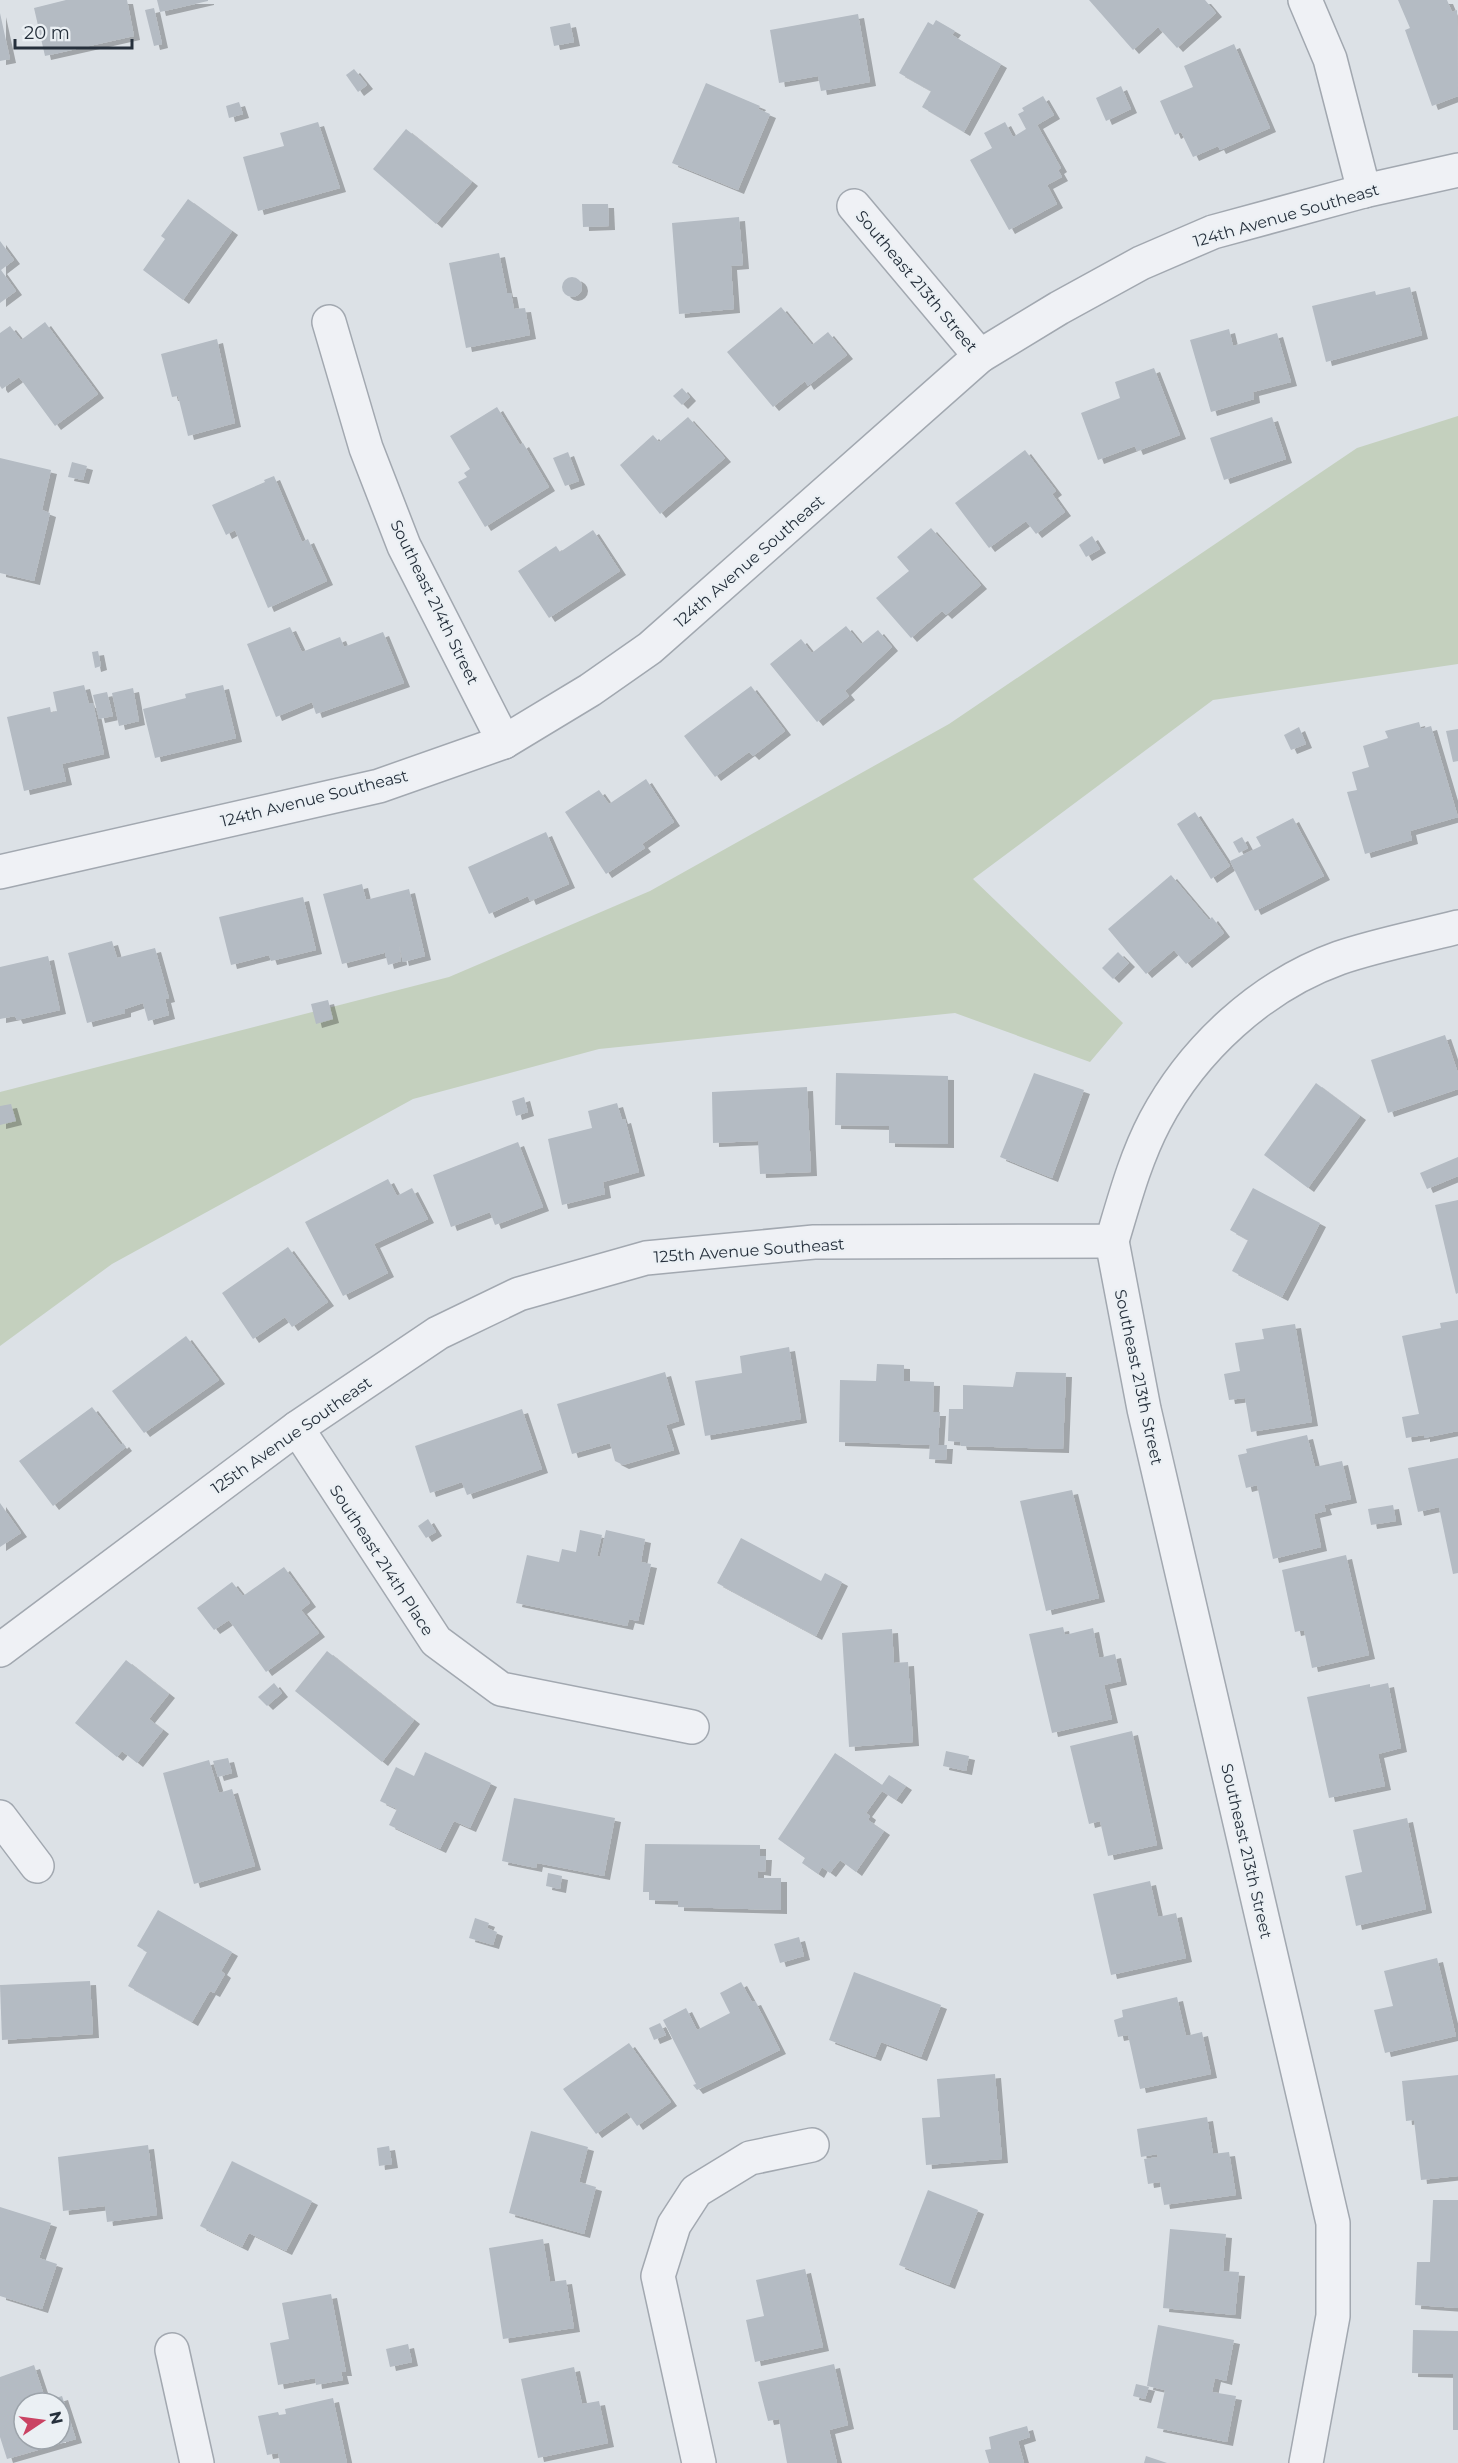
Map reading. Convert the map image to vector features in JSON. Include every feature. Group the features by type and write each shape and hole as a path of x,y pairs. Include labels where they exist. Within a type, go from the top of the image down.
{"street":[{"path":"1305,0 1330,59 1364,191"},
{"name":"124th Avenue Southeast","path":"0,872 379,786 504,742 590,690 650,648 980,356 1141,263 1213,232 1364,191 1458,170"},
{"name":"Southeast 213th Street","path":"854,206 980,356"},
{"name":"Southeast 214th Street","path":"329,322 366,448 404,546 504,742"},
{"path":"1112,1241 1130,1179 1155,1120 1196,1060 1260,998 1338,958 1458,927"},
{"name":"Southeast 213th Street","path":"1112,1241 1144,1409 1333,2223 1334,2316 1306,2463"},
{"name":"125th Avenue Southeast","path":"0,1650 297,1428 438,1333 519,1294 646,1258 814,1242 1112,1241"},
{"name":"Southeast 214th Place","path":"297,1428 436,1641 501,1689 692,1727"},
{"path":"0,1817 36,1866"},
{"path":"699,2463 658,2276 674,2225 696,2190 750,2158 812,2145"},
{"path":"172,2350 197,2463"}],"green space":[{"path":"1458,416 1458,664 1213,700 973,879 1123,1023 1090,1062 955,1013 599,1049 413,1099 112,1264 0,1346 0,1092 449,977 650,891 949,724 1357,448"}],"building":[{"path":"66,0 127,0 134,36 45,56 34,8"},
{"path":"157,0 208,0 208,1 160,12"},
{"path":"1089,0 1205,0 1216,13 1177,48 1158,27 1133,50"},
{"path":"1398,0 1447,0 1452,12 1457,10 1458,96 1432,106 1405,30 1410,28"},
{"path":"154,8 162,44 154,46 145,10"},
{"path":"0,13 10,59 0,61"},
{"path":"858,14 870,82 821,91 818,76 779,83 770,30"},
{"path":"936,20 955,31 952,35 1001,64 964,132 922,107 931,91 899,73 928,22 933,25"},
{"path":"570,23 574,42 554,46 550,27"},
{"path":"1234,44 1270,128 1220,150 1218,146 1193,157 1181,132 1175,135 1160,101 1193,87 1184,66"},
{"path":"354,69 367,85 358,92 346,75"},
{"path":"706,83 760,106 758,109 770,114 738,190 672,163"},
{"path":"1121,86 1131,109 1106,121 1096,98"},
{"path":"1043,96 1054,115 1037,125 1061,168 1058,170 1062,177 1047,185 1057,204 1009,230 970,160 992,148 984,133 1005,122 1013,137 1026,129 1018,114 1024,111 1022,108"},
{"path":"239,102 243,114 229,118 226,106"},
{"path":"318,122 340,188 258,211 243,157 284,146 280,133"},
{"path":"406,129 472,182 436,224 373,169"},
{"path":"188,199 232,231 183,300 143,270 165,239 161,236"},
{"path":"582,204 608,204 609,226 583,227"},
{"path":"739,217 743,265 731,266 734,309 679,314 672,223"},
{"path":"0,241 14,260 1,270 16,291 0,303"},
{"path":"499,253 507,293 511,293 514,309 525,308 530,335 466,348 449,263"},
{"path":"572,277 579,280 582,287 579,294 572,297 565,294 562,287 565,280"},
{"path":"1410,287 1422,335 1326,362 1312,306 1375,291 1376,295"},
{"path":"781,307 812,345 828,332 847,355 808,386 805,381 773,407 727,352"},
{"path":"45,322 98,394 55,426 19,377 2,389 0,386 0,333 10,326 21,340"},
{"path":"1229,329 1233,346 1277,333 1291,382 1253,392 1254,399 1211,412 1190,340"},
{"path":"217,339 235,423 188,436 178,396 172,397 161,354"},
{"path":"1154,368 1180,435 1137,451 1135,446 1098,460 1081,413 1120,398 1115,382"},
{"path":"682,388 690,397 682,405 673,396"},
{"path":"497,407 520,445 523,443 549,487 485,527 458,482 467,477 464,473 470,469 450,436"},
{"path":"688,417 725,458 660,514 620,465 653,435 659,442"},
{"path":"1272,417 1286,459 1224,480 1210,438"},
{"path":"1025,450 1056,491 1052,494 1065,512 1036,534 1026,521 989,548 955,503"},
{"path":"568,452 579,481 565,486 553,458"},
{"path":"0,458 51,470 42,510 50,513 34,581 0,573"},
{"path":"72,462 87,466 83,480 68,477"},
{"path":"274,476 302,542 308,539 327,581 268,608 235,530 226,535 212,505"},
{"path":"931,528 981,585 946,615 942,611 911,638 876,598 909,571 897,557"},
{"path":"593,530 620,571 549,618 518,571 556,546 560,552"},
{"path":"1092,536 1100,549 1086,557 1079,545"},
{"path":"846,626 861,644 878,630 892,647 845,691 849,696 817,722 770,664 801,639 812,653"},
{"path":"290,627 302,652 340,637 344,647 383,632 404,683 316,714 312,702 276,717 247,644"},
{"path":"98,651 101,666 95,668 92,652"},
{"path":"84,685 89,704 93,703 104,754 62,764 66,781 24,791 7,717 50,707 51,713 57,711 53,692"},
{"path":"223,685 236,738 155,758 143,709 186,698 185,694"},
{"path":"751,686 785,731 753,756 749,752 715,777 684,736"},
{"path":"133,688 139,721 119,726 112,693"},
{"path":"107,692 113,716 99,719 93,695"},
{"path":"1419,722 1421,729 1431,726 1458,817 1410,831 1412,840 1365,854 1347,792 1357,790 1352,772 1369,767 1363,746 1388,738 1385,731"},
{"path":"1299,727 1306,744 1291,750 1284,735"},
{"path":"1458,729 1458,761 1453,762 1446,731"},
{"path":"646,779 674,822 642,844 645,848 606,874 565,812 599,790 609,804"},
{"path":"1195,812 1230,866 1211,879 1177,824"},
{"path":"1293,818 1324,876 1255,911 1230,861 1261,846 1256,837"},
{"path":"546,832 569,884 530,901 528,896 489,914 468,867"},
{"path":"1242,837 1248,848 1239,853 1233,842"},
{"path":"1171,875 1209,920 1212,917 1224,933 1186,964 1174,950 1146,974 1108,929"},
{"path":"362,884 366,900 409,889 425,956 403,962 399,945 401,961 388,965 384,949 384,953 342,964 323,894"},
{"path":"303,897 316,950 271,961 269,955 231,965 219,917"},
{"path":"112,941 117,958 155,948 169,998 165,999 169,1015 148,1021 143,1003 125,1009 125,1013 87,1023 68,953"},
{"path":"1118,952 1129,963 1113,979 1102,968"},
{"path":"48,956 60,1010 17,1020 15,1016 0,1019 0,967"},
{"path":"328,1000 333,1019 316,1024 311,1004"},
{"path":"1445,1035 1458,1073 1458,1089 1388,1113 1371,1060"},
{"path":"836,1073 948,1076 948,1144 889,1143 889,1126 835,1125"},
{"path":"1034,1073 1084,1090 1052,1178 1000,1157"},
{"path":"1316,1083 1360,1116 1308,1188 1264,1155"},
{"path":"807,1087 811,1172 760,1174 758,1141 713,1143 712,1092"},
{"path":"524,1097 528,1112 516,1116 512,1101"},
{"path":"617,1103 622,1120 625,1119 639,1172 603,1182 605,1194 562,1205 548,1139 592,1128 588,1111"},
{"path":"11,1104 16,1121 0,1125 0,1106"},
{"path":"518,1142 543,1207 495,1225 490,1212 451,1227 433,1175"},
{"path":"1458,1157 1458,1176 1427,1189 1420,1173"},
{"path":"388,1179 397,1196 412,1188 428,1219 374,1244 388,1273 343,1296 305,1222"},
{"path":"1253,1188 1320,1223 1282,1297 1232,1271 1248,1240 1230,1230"},
{"path":"1458,1200 1458,1293 1456,1294 1435,1205"},
{"path":"288,1247 328,1302 292,1327 285,1317 253,1339 222,1293"},
{"path":"1458,1320 1458,1431 1424,1438 1424,1435 1406,1438 1402,1417 1419,1414 1402,1336 1441,1328 1440,1323"},
{"path":"1295,1324 1312,1422 1251,1432 1245,1398 1229,1400 1224,1374 1240,1371 1235,1343 1264,1339 1262,1329"},
{"path":"186,1336 219,1380 144,1433 112,1391"},
{"path":"789,1347 801,1419 705,1436 695,1381 742,1373 740,1356"},
{"path":"877,1364 904,1365 904,1381 934,1382 933,1412 940,1412 938,1445 947,1445 946,1460 929,1459 930,1445 839,1442 840,1380 876,1381"},
{"path":"665,1372 679,1421 666,1425 674,1450 623,1465 615,1461 610,1443 572,1454 557,1404"},
{"path":"1016,1372 1066,1373 1063,1449 961,1446 960,1442 948,1441 949,1409 963,1409 963,1385 1013,1387"},
{"path":"92,1407 121,1445 123,1443 126,1447 53,1506 19,1461"},
{"path":"522,1409 542,1469 467,1495 462,1482 430,1493 415,1446"},
{"path":"1307,1435 1315,1467 1342,1461 1351,1499 1324,1505 1326,1511 1314,1514 1321,1547 1273,1559 1257,1485 1246,1488 1238,1455 1247,1453 1246,1449"},
{"path":"1458,1458 1458,1573 1453,1574 1439,1507 1418,1512 1408,1468"},
{"path":"1072,1490 1099,1598 1046,1611 1020,1501"},
{"path":"0,1503 21,1533 0,1547"},
{"path":"1393,1505 1396,1521 1371,1525 1368,1509"},
{"path":"428,1519 436,1532 426,1538 418,1526"},
{"path":"580,1530 602,1535 597,1556 600,1557 606,1530 645,1539 641,1562 651,1564 638,1621 629,1619 627,1626 516,1603 527,1555 559,1562 562,1549 576,1552"},
{"path":"741,1538 821,1581 825,1573 842,1582 816,1636 717,1583"},
{"path":"1346,1555 1369,1655 1312,1668 1304,1630 1295,1632 1282,1570"},
{"path":"284,1567 310,1603 301,1610 319,1633 266,1672 229,1620 214,1630 197,1608 232,1582 243,1596"},
{"path":"1063,1627 1065,1635 1093,1628 1099,1658 1115,1654 1121,1681 1104,1685 1112,1719 1052,1733 1029,1634"},
{"path":"892,1629 894,1663 908,1662 913,1742 849,1747 842,1633"},
{"path":"327,1651 414,1720 382,1762 295,1691"},
{"path":"126,1660 169,1694 149,1719 163,1730 137,1763 122,1751 117,1757 75,1723"},
{"path":"274,1683 282,1693 267,1706 258,1697"},
{"path":"1388,1683 1401,1748 1378,1754 1385,1786 1329,1798 1307,1697 1370,1684 1370,1687"},
{"path":"1132,1731 1157,1845 1108,1856 1100,1821 1089,1824 1070,1746"},
{"path":"946,1751 969,1756 966,1771 943,1766"},
{"path":"425,1752 491,1783 470,1828 454,1821 440,1849 389,1825 397,1809 380,1801 396,1767 414,1776"},
{"path":"835,1753 882,1785 889,1775 906,1786 896,1800 882,1791 866,1813 870,1816 868,1820 884,1831 856,1872 840,1860 830,1873 822,1867 818,1874 802,1863 805,1858 778,1839"},
{"path":"228,1758 232,1773 218,1777 213,1761"},
{"path":"209,1760 219,1793 232,1789 255,1866 194,1884 163,1773"},
{"path":"514,1798 615,1818 604,1876 537,1863 536,1868 502,1861"},
{"path":"1407,1818 1426,1909 1356,1926 1345,1876 1362,1872 1353,1830"},
{"path":"645,1844 760,1845 760,1856 766,1856 765,1872 758,1871 758,1878 781,1878 781,1910 678,1907 678,1901 649,1900 649,1892 643,1892"},
{"path":"548,1873 562,1876 560,1889 546,1886"},
{"path":"1150,1881 1158,1917 1176,1913 1186,1958 1111,1975 1093,1894"},
{"path":"158,1910 232,1952 221,1971 225,1974 214,1993 210,1991 192,2022 128,1986 147,1952 137,1946"},
{"path":"475,1918 489,1923 487,1928 497,1932 493,1945 469,1938"},
{"path":"799,1937 804,1956 780,1963 774,1944"},
{"path":"1437,1958 1456,2036 1385,2053 1374,2010 1393,2006 1384,1971"},
{"path":"854,1972 941,2005 921,2057 881,2042 875,2057 829,2040"},
{"path":"90,1981 93,2034 2,2040 0,1985"},
{"path":"741,1982 752,2002 755,2001 780,2050 697,2090 663,2020 686,2008 697,2030 730,2013 720,1993"},
{"path":"1177,1997 1186,2036 1202,2032 1211,2074 1140,2089 1128,2035 1118,2037 1114,2020 1123,2017 1122,2010"},
{"path":"660,2023 666,2035 654,2040 649,2028"},
{"path":"629,2043 671,2102 637,2126 627,2112 596,2134 563,2089"},
{"path":"995,2074 1002,2159 926,2165 922,2118 940,2117 937,2079"},
{"path":"1458,2075 1458,2176 1421,2180 1414,2120 1406,2121 1402,2081"},
{"path":"1207,2117 1213,2154 1229,2152 1236,2195 1164,2205 1160,2182 1148,2184 1144,2159 1158,2157 1157,2154 1141,2157 1137,2129"},
{"path":"531,2131 588,2147 579,2182 596,2187 584,2234 509,2213"},
{"path":"148,2145 157,2215 107,2222 105,2206 63,2211 58,2157"},
{"path":"389,2146 392,2164 379,2166 377,2148"},
{"path":"232,2161 312,2201 286,2251 249,2233 242,2247 200,2226"},
{"path":"928,2190 978,2210 949,2285 899,2265"},
{"path":"1433,2200 1458,2200 1458,2308 1415,2305 1417,2262 1430,2262"},
{"path":"0,2207 51,2223 39,2258 57,2264 42,2309 0,2296"},
{"path":"1170,2229 1226,2234 1223,2271 1239,2272 1235,2315 1163,2308"},
{"path":"543,2239 550,2282 566,2280 574,2328 503,2339 489,2248"},
{"path":"805,2269 823,2347 755,2362 746,2320 764,2316 756,2280"},
{"path":"331,2294 346,2372 341,2372 343,2380 316,2385 315,2378 278,2385 270,2343 289,2339 282,2303"},
{"path":"1158,2325 1234,2340 1226,2381 1215,2378 1212,2392 1236,2396 1227,2442 1157,2428 1165,2390 1147,2386"},
{"path":"1413,2330 1458,2331 1458,2430 1453,2430 1453,2374 1412,2373"},
{"path":"408,2344 412,2362 390,2367 386,2349"},
{"path":"834,2364 848,2425 829,2430 837,2463 787,2463 779,2419 768,2421 758,2382"},
{"path":"34,2365 43,2391 12,2391 12,2451 35,2451 7,2459 0,2437 0,2377"},
{"path":"574,2367 582,2404 599,2401 608,2443 538,2458 521,2379"},
{"path":"1136,2384 1149,2387 1145,2399 1133,2396"},
{"path":"333,2398 347,2463 280,2463 278,2453 267,2455 258,2416 278,2412 279,2415 286,2414 285,2409"},
{"path":"1027,2426 1030,2437 1018,2441 1024,2463 989,2463 985,2450 991,2449 989,2437"},
{"path":"72,2427 76,2439 72,2440"},
{"path":"1146,2456 1167,2463 1144,2463"}]}
